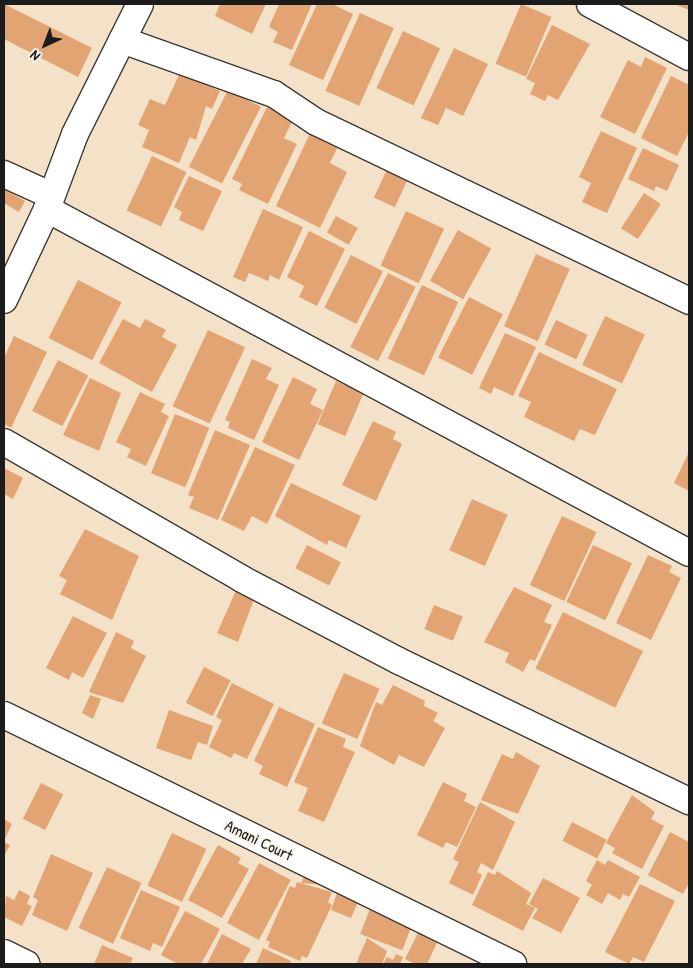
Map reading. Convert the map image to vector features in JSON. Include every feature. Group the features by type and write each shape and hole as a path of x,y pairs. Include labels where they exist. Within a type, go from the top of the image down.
{"street":[{"path":"4,300 140,4"},
{"path":"590,4 689,57"},
{"path":"122,40 274,94 316,122 689,301"},
{"path":"4,174 48,202 689,552"},
{"path":"4,442 242,579 399,661 689,801"},
{"name":"Amani Court","path":"4,716 513,964"},
{"path":"4,953 26,964"}],"building":[{"path":"4,4 92,48 78,77 4,39"},
{"path":"220,4 266,4 252,34 215,16"},
{"path":"279,4 312,4 292,50 273,42 278,32 269,27"},
{"path":"317,4 332,4 353,14 323,80 289,65"},
{"path":"521,4 551,17 526,77 496,64"},
{"path":"674,4 689,4 689,10"},
{"path":"360,13 394,28 359,106 325,91"},
{"path":"552,25 590,44 558,100 548,95 545,101 530,94 535,83 526,79"},
{"path":"403,31 440,48 414,105 376,88"},
{"path":"454,48 488,64 463,116 446,108 438,125 421,118"},
{"path":"645,57 667,68 635,134 600,117 628,60 641,67"},
{"path":"180,73 220,91 212,109 206,106 196,140 190,137 179,163 142,147 149,130 138,125 150,99 165,105"},
{"path":"671,76 689,85 689,132 677,156 641,138"},
{"path":"228,90 261,107 222,183 189,167"},
{"path":"267,107 293,120 284,138 297,144 268,204 239,190 242,184 232,179"},
{"path":"312,129 340,142 330,163 347,172 320,228 276,206"},
{"path":"601,131 637,148 607,213 582,202 591,183 579,177"},
{"path":"643,148 679,165 667,191 656,186 654,191 628,179"},
{"path":"152,156 186,172 161,226 127,210"},
{"path":"390,163 411,173 395,207 374,197"},
{"path":"189,176 222,191 203,231 179,220 182,212 174,207"},
{"path":"4,189 25,201 19,212 4,203"},
{"path":"644,193 661,204 638,239 621,228"},
{"path":"263,209 303,227 279,280 270,275 268,281 249,273 245,282 233,277"},
{"path":"406,211 444,229 419,283 381,265"},
{"path":"336,216 358,228 349,245 327,233"},
{"path":"458,230 491,248 463,299 430,281"},
{"path":"309,231 345,249 317,306 299,297 304,286 287,277"},
{"path":"536,254 570,269 538,341 504,326"},
{"path":"351,255 383,271 356,324 324,308"},
{"path":"388,273 416,287 378,361 350,347"},
{"path":"78,280 122,302 92,360 48,338"},
{"path":"422,285 458,302 424,375 388,358"},
{"path":"469,297 503,314 472,375 438,358"},
{"path":"605,316 645,335 622,384 582,365"},
{"path":"123,319 140,328 145,319 166,330 162,337 177,345 152,392 99,363"},
{"path":"556,320 588,335 576,359 545,344"},
{"path":"208,330 245,347 210,423 173,406"},
{"path":"505,333 536,347 513,396 494,387 491,394 479,388"},
{"path":"14,336 47,352 11,428 4,424 4,358"},
{"path":"539,352 617,389 595,435 580,429 574,441 524,417 531,402 518,396"},
{"path":"252,359 272,368 266,379 279,385 254,440 228,428 230,422 225,420"},
{"path":"58,360 88,375 62,426 32,411"},
{"path":"293,377 317,389 310,404 323,410 299,460 262,442"},
{"path":"90,378 121,393 99,451 63,435"},
{"path":"336,381 364,393 345,436 318,424"},
{"path":"140,392 165,404 161,412 169,416 146,466 127,457 131,449 116,442"},
{"path":"175,414 209,428 185,487 151,473"},
{"path":"373,421 396,432 393,439 402,444 376,501 342,485"},
{"path":"215,430 250,445 218,520 189,508 194,497 188,495"},
{"path":"255,447 295,465 267,524 252,516 244,531 221,520"},
{"path":"689,452 689,491 674,483"},
{"path":"4,468 23,478 13,499 4,494"},
{"path":"291,483 361,516 346,548 329,540 327,545 275,516"},
{"path":"472,499 508,515 485,566 449,550"},
{"path":"562,516 596,532 564,601 530,585"},
{"path":"85,529 139,556 112,620 60,594 67,580 59,576"},
{"path":"307,545 341,562 329,585 295,568"},
{"path":"593,545 632,563 605,620 566,602"},
{"path":"648,555 672,566 669,572 681,578 651,640 616,623"},
{"path":"238,586 256,594 238,642 217,633"},
{"path":"514,587 552,605 544,622 552,625 535,661 530,659 523,672 505,662 509,653 484,642"},
{"path":"434,605 463,617 453,641 424,629"},
{"path":"563,612 643,651 615,708 535,669"},
{"path":"73,616 107,633 83,678 72,672 69,680 46,668"},
{"path":"116,632 134,641 131,648 146,656 123,703 89,692"},
{"path":"204,667 231,681 213,716 186,703"},
{"path":"344,673 380,689 357,739 322,723"},
{"path":"232,683 274,704 247,759 234,753 231,758 209,747 222,720 216,717"},
{"path":"393,685 425,701 424,706 438,713 433,721 445,728 424,767 399,755 394,765 360,746 376,702 382,705"},
{"path":"90,695 101,699 93,719 82,713"},
{"path":"279,707 315,724 287,787 259,774 263,766 254,761"},
{"path":"169,710 213,726 207,745 198,742 191,760 156,748"},
{"path":"318,727 346,739 343,747 355,752 324,822 298,811 308,788 294,782"},
{"path":"516,752 540,766 518,814 481,800 502,754 513,759"},
{"path":"443,782 467,794 464,801 476,807 457,847 446,842 443,848 417,835"},
{"path":"41,783 63,794 45,830 23,819"},
{"path":"632,795 655,812 651,819 664,826 642,869 612,853 615,848 606,843"},
{"path":"480,802 515,822 493,870 481,863 477,872 482,875 473,895 449,883 459,862 453,859"},
{"path":"4,819 12,824 4,841"},
{"path":"572,822 607,840 597,858 562,841"},
{"path":"670,832 689,842 689,883 683,894 648,875"},
{"path":"172,833 206,849 182,902 147,886"},
{"path":"4,842 10,845 4,856"},
{"path":"218,845 241,858 238,863 249,869 222,918 188,900"},
{"path":"51,854 93,873 67,931 32,915 38,900 33,897"},
{"path":"597,860 605,865 608,860 640,877 629,897 623,894 620,900 608,893 602,904 586,895 592,885 586,881"},
{"path":"259,863 291,880 259,940 227,923"},
{"path":"107,867 141,883 113,944 79,928"},
{"path":"309,867 363,891 351,918 331,910 337,893 324,885 301,883"},
{"path":"497,871 531,893 526,904 535,908 523,931 472,905 488,872 495,875"},
{"path":"543,878 580,898 561,933 532,918 538,909 529,904"},
{"path":"297,882 332,892 328,902 332,905 307,958 302,956 300,961 268,947 270,942 266,940 290,886 295,888"},
{"path":"640,884 675,901 644,962 633,957 629,964 605,952"},
{"path":"19,890 30,896 27,904 32,906 22,926 4,917 6,896 14,900"},
{"path":"141,890 180,907 162,947 153,943 150,951 120,938"},
{"path":"371,906 413,922 402,950 360,934"},
{"path":"185,911 220,929 201,964 178,964 161,955"},
{"path":"423,923 442,932 427,964 415,964 405,959"},
{"path":"222,934 251,949 242,964 207,964"},
{"path":"367,938 387,951 382,964 356,964"},
{"path":"102,945 133,958 130,964 94,964"},
{"path":"263,948 291,961 290,964 256,964"},
{"path":"396,954 403,957 400,964 383,964 387,957 393,960"}]}
